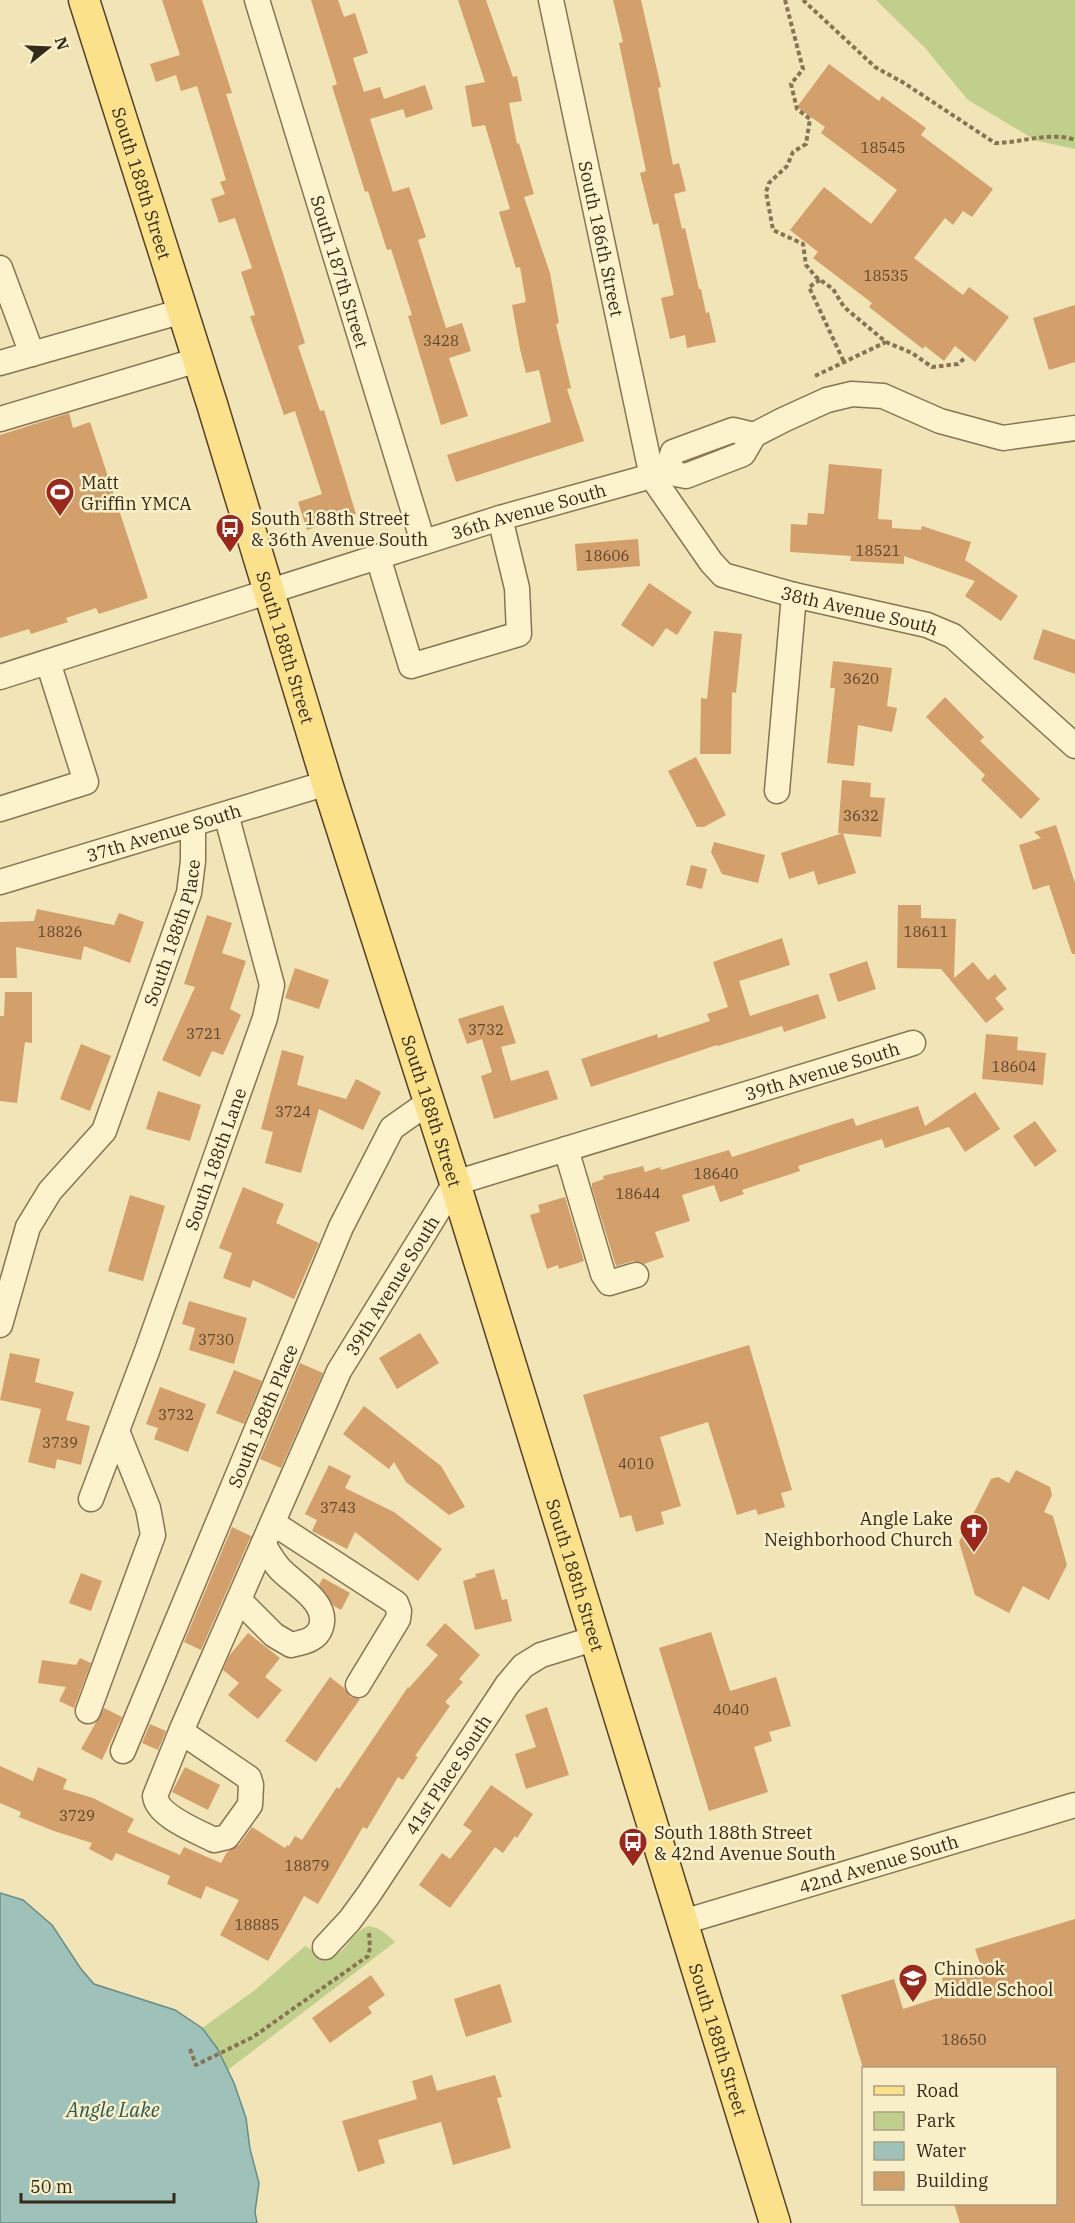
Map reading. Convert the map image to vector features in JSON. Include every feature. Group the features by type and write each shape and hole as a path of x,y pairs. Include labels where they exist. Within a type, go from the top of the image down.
{"main road":[{"name":"South 188th Street","path":"84,0 183,311 327,783 455,1183 775,2223"}],"street":[{"name":"South 187th Street","path":"257,0 423,542"},
{"name":"South 186th Street","path":"551,0 659,475"},
{"path":"0,268 32,354"},
{"path":"0,363 183,311"},
{"path":"0,418 198,360"},
{"path":"659,475 673,452 733,430 754,435 827,400 852,394 884,396 940,421 1003,438 1075,428"},
{"name":"36th Avenue South","path":"0,677 500,518 659,475"},
{"name":"38th Avenue South","path":"659,475 711,562 723,575 794,595 927,625 953,636 1075,746"},
{"path":"378,557 411,666 519,634 517,588 500,518"},
{"path":"777,791 794,595"},
{"path":"0,808 86,782 48,662"},
{"name":"37th Avenue South","path":"0,882 327,783"},
{"name":"South 188th Lane","path":"91,1499 266,1018 272,986 226,814"},
{"name":"South 188th Place","path":"0,1325 28,1227 50,1191 105,1131 189,893 194,861 194,824"},
{"name":"39th Avenue South","path":"182,1729 183,1733 249,1778 250,1805 227,1837 221,1840 214,1840 167,1815 155,1802 155,1796 182,1729 339,1371 455,1183 913,1043"},
{"name":"South 188th Place","path":"123,1751 341,1227 392,1128 429,1102"},
{"path":"566,1149 603,1274 609,1283 636,1275"},
{"path":"88,1711 153,1535 148,1508 117,1431"},
{"path":"239,1600 274,1635 291,1645 308,1642 319,1633 322,1622 317,1604 280,1569 268,1534"},
{"path":"268,1534 396,1603 399,1611 398,1619 358,1685"},
{"name":"41st Place South","path":"325,1947 350,1920 369,1894 507,1685 523,1666 541,1655 596,1638"},
{"name":"42nd Avenue South","path":"683,1922 1075,1805"}],"path":[{"path":"785,0 803,69 791,84 797,109 810,119 806,144 793,152 787,166 769,183 766,192 773,230 803,244 806,265 820,280 833,289 844,307 886,342 912,353 933,367 958,364 966,357"},
{"path":"803,0 875,67 904,83 995,142 1010,143 1040,137 1069,137 1075,140"},
{"path":"820,280 809,287 844,362"},
{"path":"815,376 886,342"},
{"path":"190,2049 196,2065 253,2037 368,1956 369,1925"}],"green space":[{"path":"876,0 1075,0 1075,149 1037,141 968,100 925,48"},
{"path":"369,1926 377,1928 395,1942 228,2070 217,2048 202,2028 255,1990 305,1946 319,1953 330,1955 337,1953 360,1931"}],"water":[{"name":"Angle Lake","path":"0,1893 23,1900 52,1925 81,1969 94,1984 175,2010 202,2028 217,2048 234,2083 246,2118 250,2149 259,2183 255,2212 257,2223 0,2223"}],"building":[{"path":"162,0 202,0 232,93 226,94 305,343 298,346 320,411 324,410 356,514 307,530 298,502 322,494 295,411 284,415 250,316 255,315 241,272 252,268 235,218 219,223 211,199 225,194 220,182 226,180 197,86 181,91 176,75 156,82 150,64 180,55"},
{"path":"311,0 338,0 344,17 355,13 368,53 353,58 364,92 380,87 384,99 425,85 433,109 406,118 403,109 370,119 393,192 409,187 426,237 418,240 446,328 462,323 471,351 449,358 468,416 441,425 408,316 412,315 391,249 387,250 368,191 365,192 332,86 337,84"},
{"path":"458,0 486,0 513,77 517,76 522,101 509,103 517,144 519,143 534,194 524,197 550,273 559,323 556,324 571,388 567,389 584,441 456,482 447,455 551,422 539,370 526,373 520,349 512,305 526,302 520,267 516,268 499,212 510,209 485,125 472,127 465,86 485,82"},
{"path":"613,0 641,0 661,87 658,88 673,165 679,163 686,191 674,194 682,229 685,228 699,289 701,289 706,313 709,312 716,342 687,348 685,335 670,339 661,298 674,295 658,223 653,225 640,173 646,171 619,43 623,42"},
{"path":"829,64 879,101 882,96 926,128 921,135 993,189 972,217 963,211 953,225 945,218 914,258 963,295 969,287 1009,317 975,362 955,346 944,361 925,346 923,349 869,307 872,303 813,258 818,252 790,230 824,187 871,224 897,190 821,133 825,127 797,107"},
{"path":"1075,305 1075,362 1049,370 1033,318"},
{"name":"Matt Griffin YMCA","path":"69,413 73,428 90,422 148,598 99,614 96,608 66,618 68,622 31,634 29,629 0,638 0,435"},
{"path":"829,464 882,469 878,519 892,520 892,528 921,530 922,526 971,542 965,560 1018,596 1001,621 965,596 975,581 904,556 904,564 850,561 851,556 790,552 791,524 807,525 808,513 824,514"},
{"path":"638,539 640,566 577,571 575,544"},
{"path":"649,583 692,612 677,635 666,628 653,647 621,625"},
{"path":"1043,629 1075,640 1075,674 1033,659"},
{"path":"714,631 742,634 736,693 732,692 731,754 700,754 701,698 707,699"},
{"path":"833,661 892,668 887,706 897,708 892,732 858,725 854,766 827,763 835,688 830,688"},
{"path":"945,697 984,737 980,741 1040,799 1021,819 981,780 985,775 926,717"},
{"path":"696,757 726,815 704,827 697,827 668,771"},
{"path":"842,780 871,783 870,797 885,798 881,837 838,833"},
{"path":"1056,825 1075,883 1075,954 1072,954 1049,885 1033,890 1019,845 1041,838 1034,832"},
{"path":"843,833 856,873 818,885 814,871 789,879 781,853"},
{"path":"714,842 765,855 758,883 722,874 711,852"},
{"path":"691,865 707,869 702,889 686,885"},
{"path":"898,905 921,905 921,918 956,919 954,978 973,962 988,980 995,974 1007,989 995,998 1004,1009 986,1023 941,969 897,968"},
{"path":"37,909 114,925 119,913 144,922 130,963 84,946 81,960 16,947 17,978 0,978 0,922 34,921"},
{"path":"207,915 232,923 222,953 246,961 230,1009 241,1015 223,1055 212,1051 200,1077 162,1060 195,987 184,984"},
{"path":"782,938 790,965 739,981 750,1016 818,994 826,1018 784,1032 782,1026 717,1045 591,1087 581,1059 657,1034 658,1038 710,1021 707,1014 728,1007 713,962"},
{"path":"867,961 876,989 838,1002 829,974"},
{"path":"295,968 329,980 319,1009 285,998"},
{"path":"5,992 32,992 32,1043 25,1042 17,1103 0,1101 0,1016 4,1016"},
{"path":"503,1005 516,1043 501,1047 511,1081 548,1070 558,1099 494,1119 481,1076 492,1072 482,1039 467,1044 458,1019"},
{"path":"986,1034 1018,1037 1017,1050 1046,1053 1043,1085 982,1079"},
{"path":"81,1044 111,1056 90,1111 60,1099"},
{"path":"282,1050 304,1056 297,1085 346,1099 356,1079 381,1092 363,1130 319,1109 301,1173 265,1163 273,1132 261,1129"},
{"path":"158,1091 201,1105 190,1141 146,1129"},
{"path":"975,1092 1000,1129 965,1152 949,1127 885,1148 882,1139 798,1166 800,1171 742,1190 744,1194 720,1202 714,1185 682,1195 690,1221 655,1232 664,1257 644,1264 633,1261 616,1266 592,1188 592,1183 604,1179 603,1176 643,1166 645,1172 660,1167 661,1170 729,1150 732,1157 853,1118 856,1126 918,1106 925,1126"},
{"path":"1035,1121 1057,1151 1035,1167 1013,1136"},
{"path":"243,1187 284,1204 276,1223 319,1243 294,1299 253,1280 250,1288 223,1278 232,1253 219,1248"},
{"path":"130,1195 165,1206 143,1281 108,1271"},
{"path":"565,1197 584,1261 559,1269 558,1265 547,1269 530,1215 540,1212 538,1205"},
{"path":"189,1301 247,1318 234,1364 189,1350 195,1328 182,1324"},
{"path":"420,1333 439,1363 397,1389 379,1358"},
{"path":"749,1345 792,1490 781,1493 785,1507 758,1515 756,1509 737,1515 708,1422 660,1437 681,1506 661,1512 664,1524 636,1532 631,1515 620,1518 583,1395"},
{"path":"10,1353 40,1359 35,1382 74,1392 66,1420 90,1426 81,1465 57,1459 55,1469 28,1462 41,1409 0,1400"},
{"path":"300,1363 323,1373 281,1468 260,1459"},
{"path":"234,1370 262,1381 244,1424 216,1413"},
{"path":"160,1387 206,1404 188,1452 154,1439 158,1428 146,1424"},
{"path":"364,1406 441,1466 465,1507 449,1515 406,1482 394,1462 389,1469 343,1434"},
{"path":"329,1465 351,1476 345,1488 394,1512 442,1549 418,1581 355,1532 347,1549 312,1531 317,1520 305,1514"},
{"path":"1016,1470 1050,1487 1052,1495 1044,1512 1053,1516 1067,1565 1049,1600 1023,1586 1009,1613 975,1595 959,1542 991,1479 998,1477 1009,1483"},
{"path":"232,1527 251,1536 201,1650 184,1642"},
{"path":"494,1569 502,1600 507,1599 512,1621 475,1630 463,1581 476,1577 475,1574"},
{"path":"81,1573 102,1581 91,1611 69,1603"},
{"path":"323,1578 350,1593 341,1610 334,1606 319,1585"},
{"path":"445,1623 480,1655 459,1679 463,1682 445,1702 450,1706 415,1756 418,1757 403,1780 398,1777 367,1829 363,1827 318,1904 304,1896 268,1961 220,1935 239,1900 206,1886 201,1899 167,1884 170,1876 116,1853 112,1861 89,1849 92,1843 19,1817 21,1812 0,1803 0,1766 33,1781 38,1767 67,1779 63,1789 93,1798 134,1819 127,1832 180,1855 184,1847 221,1863 227,1852 239,1845 252,1827 285,1848 295,1836 302,1840 408,1687 438,1655 426,1645"},
{"path":"711,1632 730,1691 776,1677 791,1726 769,1732 772,1741 754,1747 768,1792 709,1811 659,1648"},
{"path":"248,1633 280,1658 265,1677 282,1690 258,1719 228,1695 239,1683 223,1670 229,1656"},
{"path":"80,1658 91,1663 74,1708 59,1701 66,1687 38,1683 42,1660 76,1665"},
{"path":"330,1677 344,1688 350,1697 360,1699 316,1762 285,1741"},
{"path":"547,1707 569,1775 526,1789 515,1754 536,1747 525,1715"},
{"path":"104,1708 122,1717 102,1760 81,1749"},
{"path":"150,1724 166,1731 158,1750 142,1743"},
{"path":"185,1767 220,1785 208,1810 172,1792"},
{"path":"491,1785 533,1814 517,1838 515,1836 503,1853 495,1847 450,1908 419,1885 442,1853 450,1859 472,1831 463,1825"},
{"path":"1075,1919 1075,2223 960,2223 954,2205 1057,2205 1057,2067 863,2067 841,1995 894,1979 903,2009 947,1995 942,1978 981,1966 975,1949"},
{"path":"371,1975 385,1995 368,2007 372,2013 330,2043 312,2018"},
{"path":"500,1984 512,2022 466,2037 454,1999"},
{"path":"432,2075 437,2091 495,2075 502,2097 497,2098 511,2148 453,2165 441,2122 378,2140 385,2163 358,2172 342,2121 417,2099 412,2081"}],"place":[{"name":"Matt Griffin YMCA","path":"60,518"},
{"name":"South 188th Street & 36th Avenue South","path":"230,554"},
{"name":"Angle Lake Neighborhood Church","path":"974,1554"},
{"name":"South 188th Street & 42nd Avenue South","path":"633,1868"},
{"name":"Chinook Middle School","path":"913,2004"}]}
